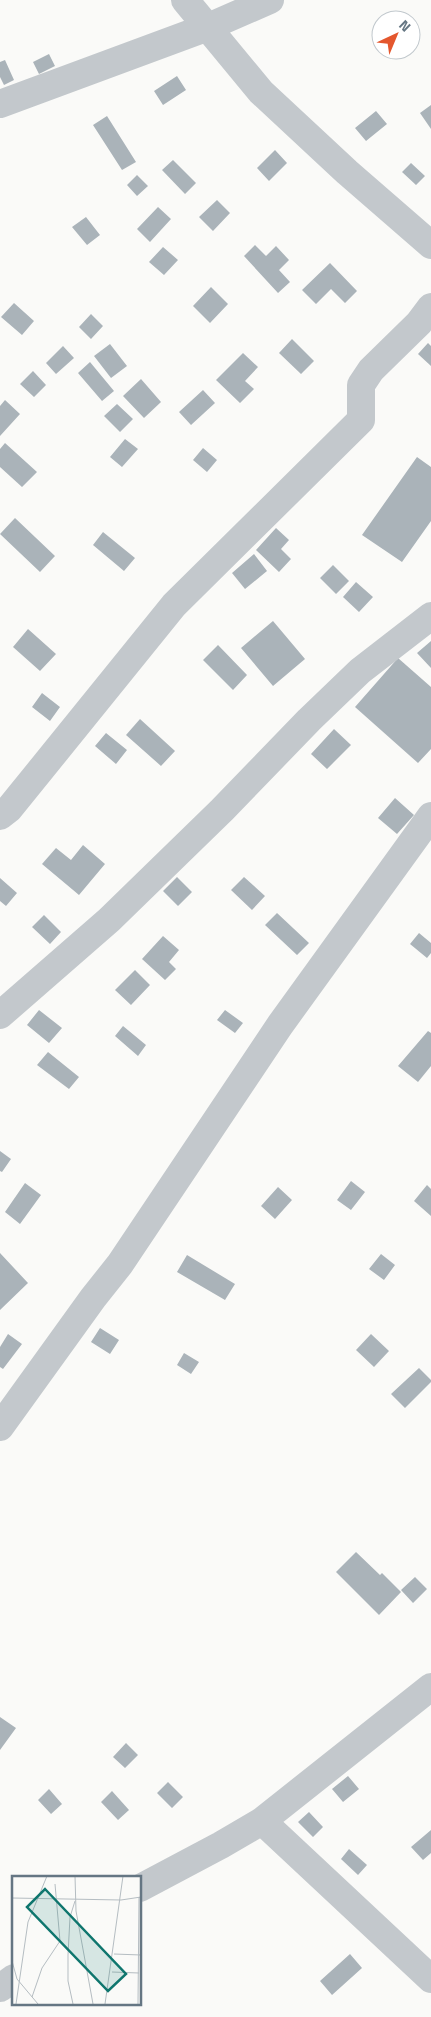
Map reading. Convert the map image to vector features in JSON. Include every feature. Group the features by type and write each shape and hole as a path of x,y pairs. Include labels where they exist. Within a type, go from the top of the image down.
{"street":[{"path":"185,0 260,92 347,172 431,245"},
{"path":"0,104 208,27 270,0"},
{"path":"0,816 9,809 174,605 361,420 361,385 371,370 419,323 431,307"},
{"path":"0,1015 109,920 360,671 431,616"},
{"path":"0,1427 93,1298 120,1264 280,1026 431,816"},
{"path":"141,1887 262,1821 431,1687"},
{"path":"262,1821 431,1979"},
{"path":"0,1988 12,1979"}],"building":[{"path":"49,54 55,66 39,74 33,62"},
{"path":"5,60 14,80 4,85 0,77 0,62"},
{"path":"177,76 186,90 163,105 154,91"},
{"path":"431,105 431,129 420,113"},
{"path":"376,111 387,124 366,141 355,128"},
{"path":"107,116 136,162 122,170 93,125"},
{"path":"275,150 287,163 269,181 257,168"},
{"path":"173,160 196,183 185,194 162,170"},
{"path":"411,163 425,176 416,185 402,172"},
{"path":"137,175 148,186 137,196 127,185"},
{"path":"217,200 230,213 213,231 199,217"},
{"path":"158,207 171,219 150,242 137,229"},
{"path":"86,217 100,235 87,245 72,227"},
{"path":"255,245 266,256 276,246 289,260 279,270 290,282 278,293 244,256"},
{"path":"163,247 178,260 164,275 149,262"},
{"path":"330,263 357,291 345,303 331,289 316,304 302,290"},
{"path":"211,287 228,304 210,323 193,306"},
{"path":"14,303 34,321 22,335 1,317"},
{"path":"91,314 103,326 91,339 79,327"},
{"path":"292,339 314,361 301,374 279,353"},
{"path":"428,343 431,346 431,366 418,354"},
{"path":"110,344 127,366 111,378 94,356"},
{"path":"63,346 74,358 56,374 46,363"},
{"path":"243,353 258,367 245,381 254,389 240,403 216,380"},
{"path":"90,362 114,391 102,401 78,373"},
{"path":"33,371 46,385 34,397 20,384"},
{"path":"141,379 161,402 144,418 123,396"},
{"path":"203,390 215,403 191,425 179,412"},
{"path":"5,400 20,414 0,436 0,406"},
{"path":"117,404 133,419 120,432 104,416"},
{"path":"125,439 138,449 122,467 110,457"},
{"path":"5,443 37,472 22,487 0,467 0,449"},
{"path":"203,448 217,460 207,472 193,460"},
{"path":"417,457 431,467 431,521 402,562 362,535"},
{"path":"15,518 55,556 40,572 0,534"},
{"path":"276,528 289,540 281,549 291,559 279,572 256,550"},
{"path":"103,532 135,558 124,571 93,545"},
{"path":"254,554 267,571 245,589 232,573"},
{"path":"333,565 349,581 336,594 320,578"},
{"path":"356,582 373,597 359,612 343,597"},
{"path":"273,621 305,659 273,686 241,648"},
{"path":"28,629 56,654 40,671 13,647"},
{"path":"431,641 431,668 417,653"},
{"path":"218,645 247,675 233,690 203,660"},
{"path":"398,658 431,687 431,749 418,763 355,707"},
{"path":"42,693 60,707 50,721 32,707"},
{"path":"140,719 175,751 161,766 126,735"},
{"path":"334,729 351,745 327,769 311,754"},
{"path":"106,733 127,750 116,764 95,746"},
{"path":"395,798 414,815 397,834 378,818"},
{"path":"83,845 105,864 79,895 42,864 56,848 71,860"},
{"path":"177,877 192,892 178,906 163,891"},
{"path":"244,877 265,896 252,910 231,890"},
{"path":"0,878 17,893 6,906 0,901"},
{"path":"277,913 309,943 297,955 265,925"},
{"path":"44,915 61,932 50,944 32,927"},
{"path":"419,933 431,943 431,953 427,958 410,944"},
{"path":"163,936 179,950 169,962 176,969 165,980 142,959"},
{"path":"135,970 150,985 131,1005 115,990"},
{"path":"39,1010 62,1028 49,1043 27,1025"},
{"path":"225,1010 243,1023 235,1033 217,1020"},
{"path":"123,1026 146,1045 138,1056 115,1036"},
{"path":"428,1031 431,1033 431,1066 418,1082 398,1066"},
{"path":"48,1052 79,1077 69,1089 37,1065"},
{"path":"0,1151 11,1159 2,1172 0,1171"},
{"path":"351,1181 365,1192 351,1210 337,1200"},
{"path":"25,1183 41,1195 20,1224 5,1212"},
{"path":"427,1185 431,1189 431,1216 414,1201"},
{"path":"278,1187 292,1200 275,1219 261,1206"},
{"path":"0,1253 28,1283 0,1310"},
{"path":"381,1254 395,1265 384,1280 369,1269"},
{"path":"187,1255 235,1284 225,1300 177,1272"},
{"path":"100,1328 119,1340 110,1354 91,1342"},
{"path":"8,1334 22,1344 3,1369 0,1367 0,1347"},
{"path":"371,1334 389,1351 374,1367 356,1350"},
{"path":"184,1353 199,1362 191,1374 177,1365"},
{"path":"419,1368 431,1382 405,1408 391,1394"},
{"path":"356,1552 380,1575 382,1573 401,1592 379,1615 336,1572"},
{"path":"415,1577 427,1589 413,1603 401,1590"},
{"path":"0,1717 16,1728 0,1750"},
{"path":"126,1743 138,1755 125,1768 113,1757"},
{"path":"348,1776 359,1789 343,1802 332,1789"},
{"path":"168,1782 183,1797 172,1808 157,1793"},
{"path":"49,1789 62,1804 51,1814 38,1800"},
{"path":"112,1791 129,1810 118,1820 101,1802"},
{"path":"309,1812 323,1827 313,1837 298,1822"},
{"path":"431,1830 431,1853 423,1860 411,1847"},
{"path":"349,1849 367,1865 358,1875 341,1859"},
{"path":"350,1954 362,1968 332,1995 320,1981"}]}
